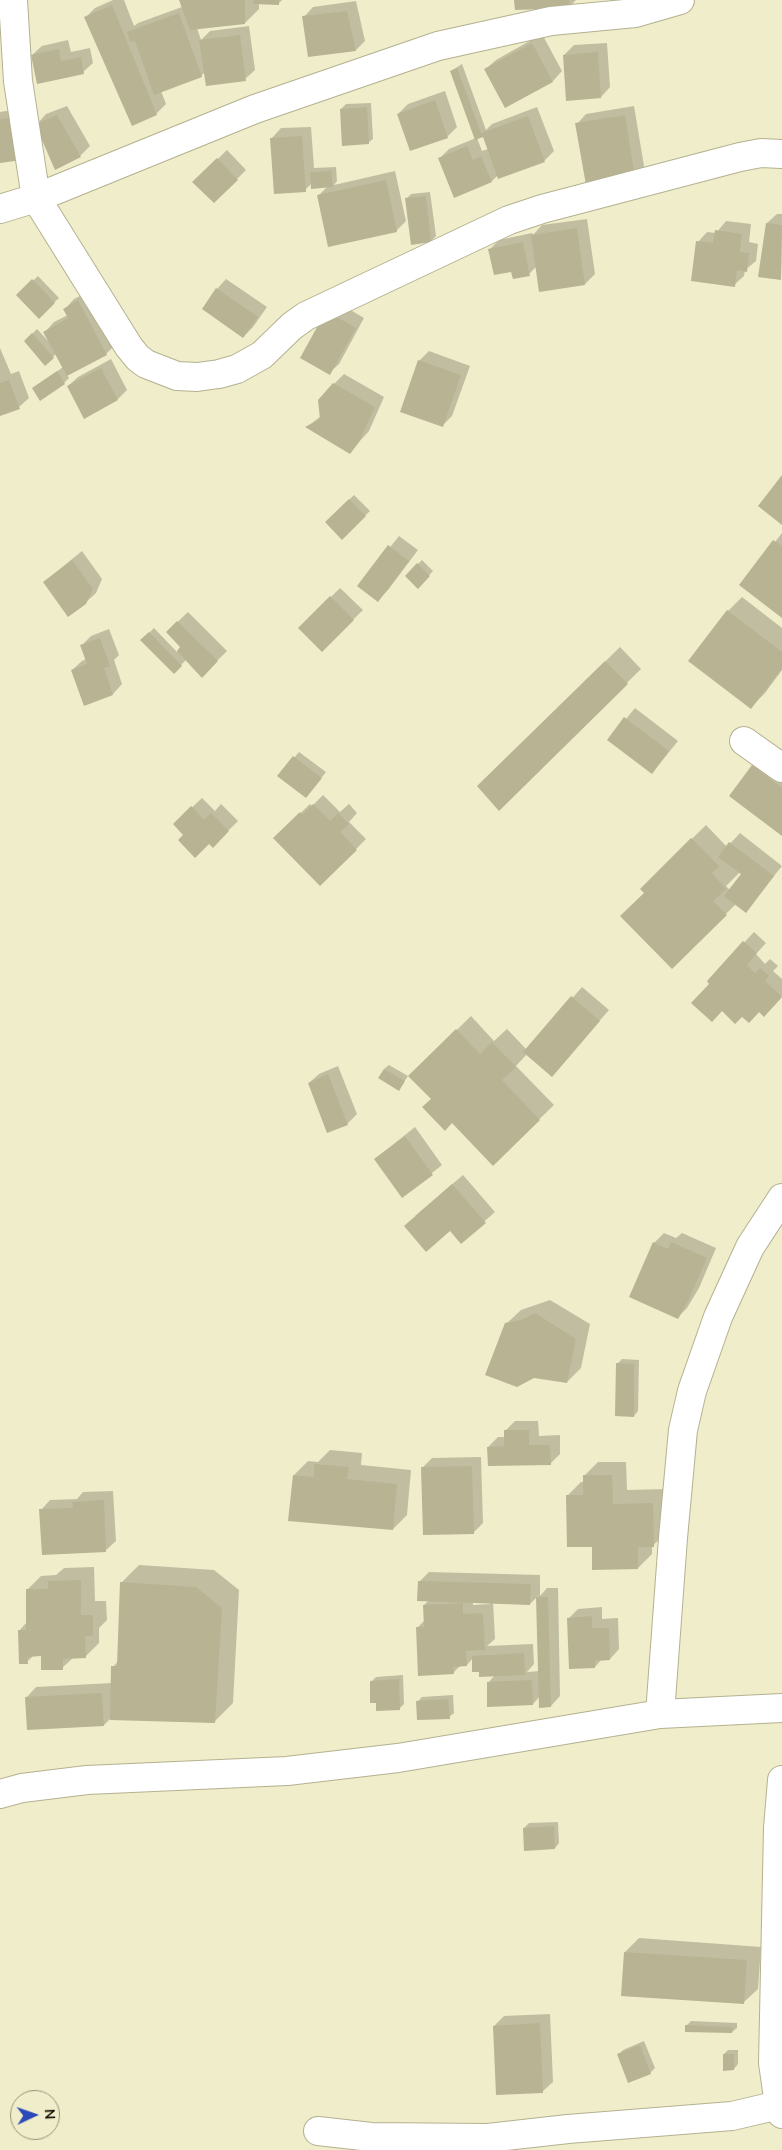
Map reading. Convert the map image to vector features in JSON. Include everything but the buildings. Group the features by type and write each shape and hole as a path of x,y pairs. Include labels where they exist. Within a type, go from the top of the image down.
{"street":[{"path":"13,0 18,80 36,198 78,269 129,348 138,358 177,376 197,377 237,369 262,356 292,326 306,316 509,220 542,209 740,157 761,153 782,154"},
{"path":"0,209 36,198 255,109 438,46 551,21 635,13 680,0"},
{"path":"744,740 782,768"},
{"path":"660,1714 682,1440 692,1391 718,1317 750,1247 782,1198"},
{"path":"0,1794 22,1788 88,1780 287,1771 398,1758 660,1714 782,1708"},
{"path":"318,2131 371,2137 488,2138 780,2110 773,2063 778,1828 782,1780"}]}
